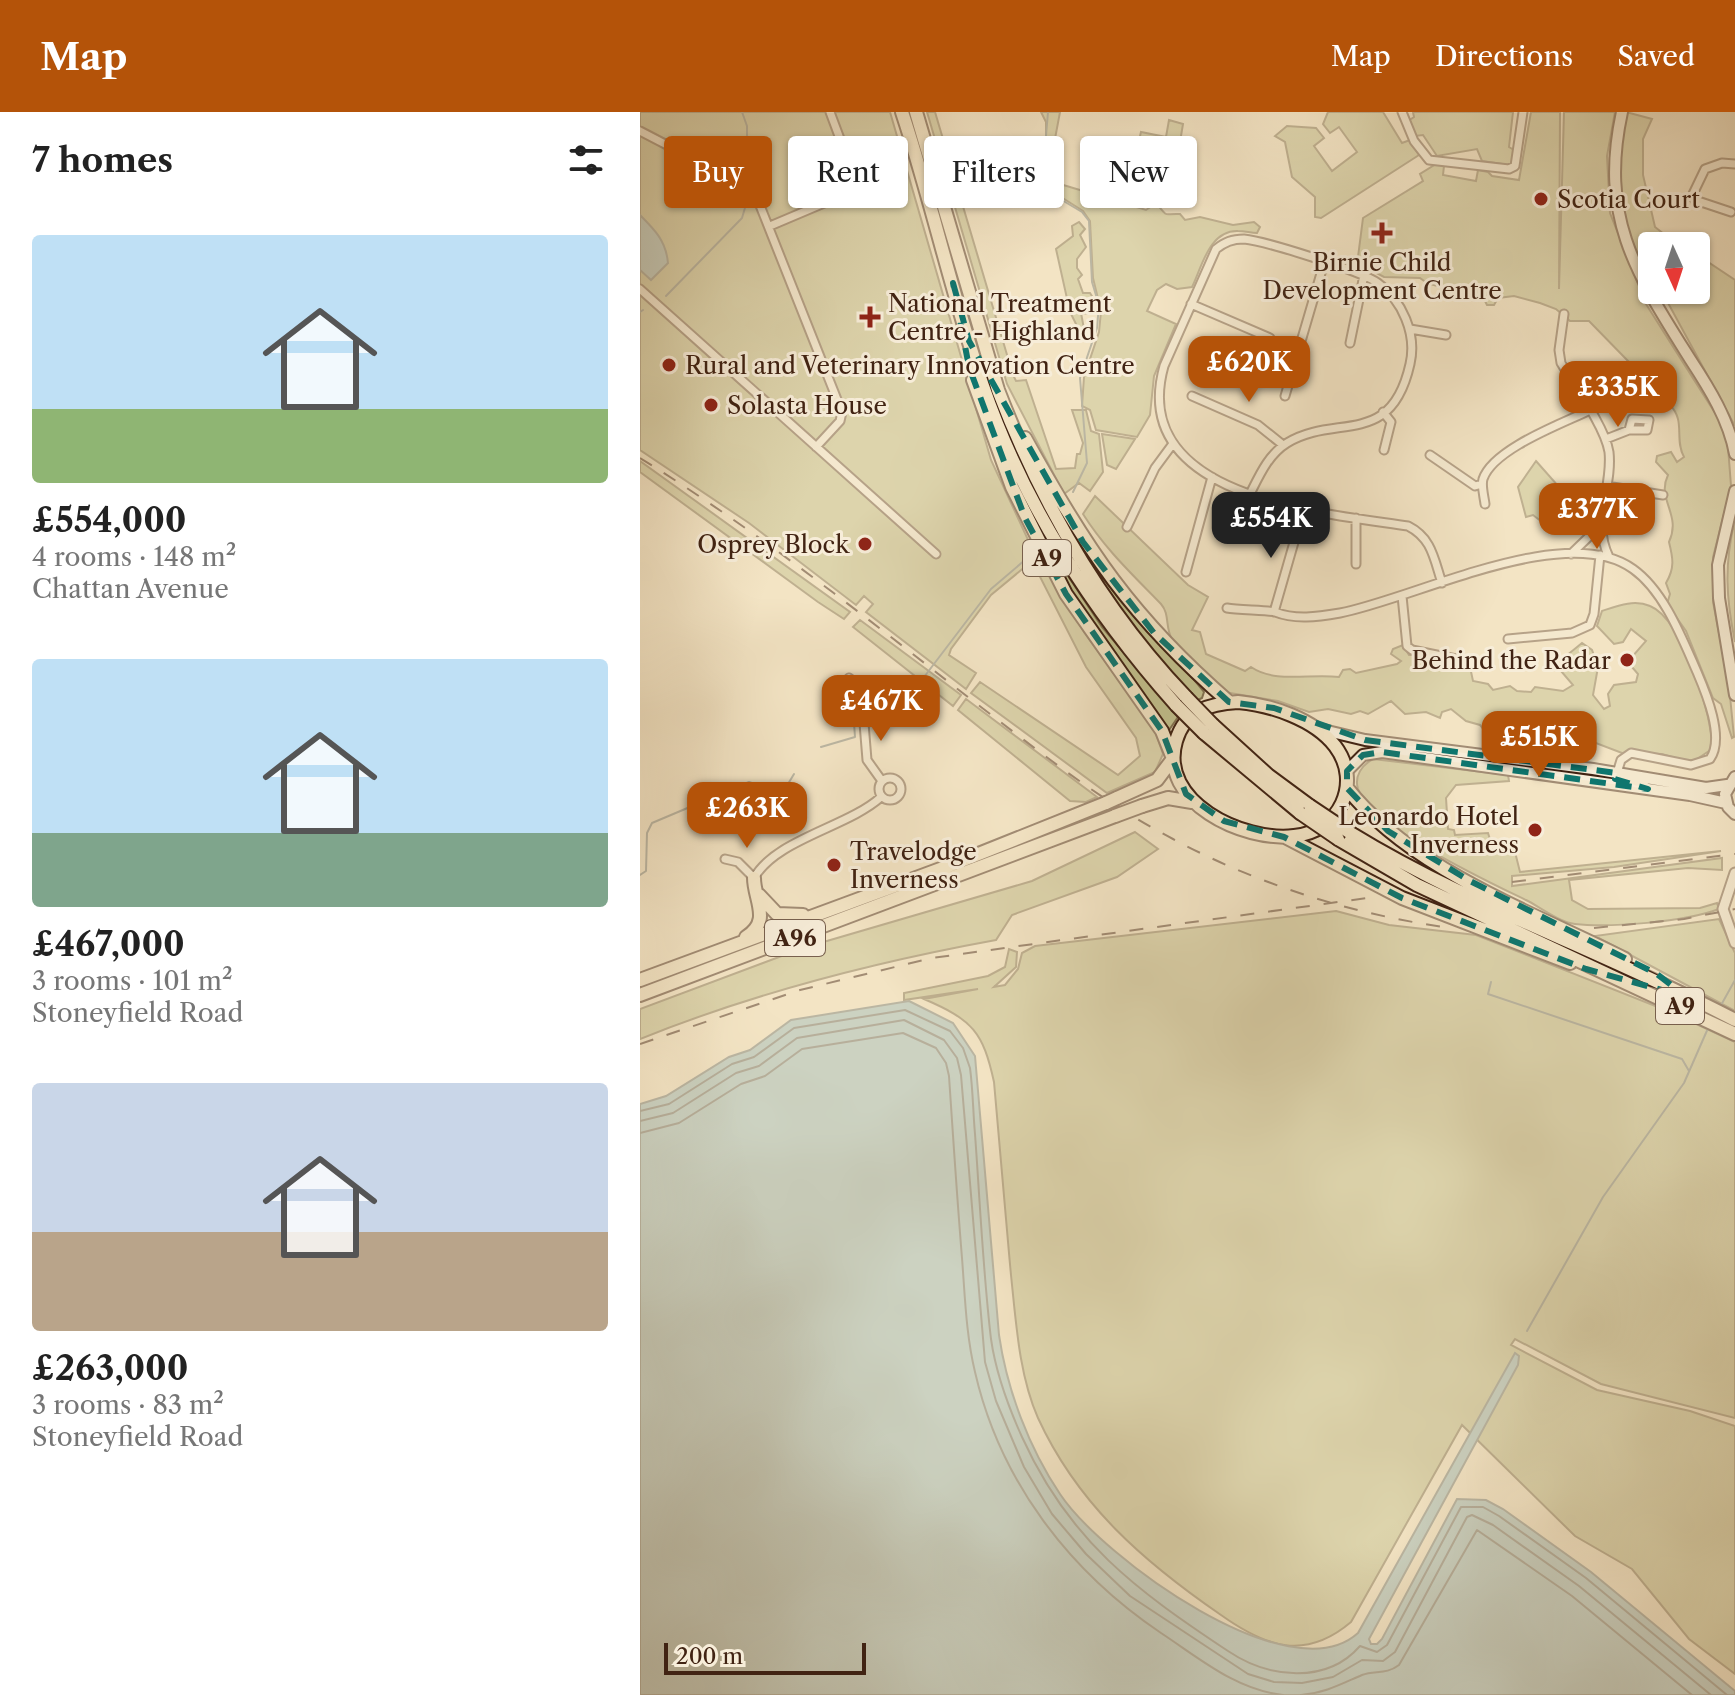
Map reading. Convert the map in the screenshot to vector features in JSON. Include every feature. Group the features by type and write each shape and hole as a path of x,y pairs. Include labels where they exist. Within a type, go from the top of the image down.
{"highway":[{"name":"A9","path":"902,112 991,406 1041,519 1106,621 1209,729 1305,810 1344,836 1428,891 1625,980 1735,1034"},
{"name":"A9","path":"916,112 998,390 1052,513 1083,566 1181,701"},
{"name":"A9","path":"953,283 955,319 969,367 1000,458 1025,518 1066,594 1162,731 1172,758"},
{"name":"A9","path":"998,390 1061,505 1119,592 1154,633 1229,702"},
{"name":"A96","path":"640,980 853,902 1157,780 1172,758 1184,723 1205,707 1229,702 1274,708 1310,725 1335,746 1347,771 1347,788 1335,815 1315,831 1284,837 1233,825 1199,805 1175,798 1142,806 640,995"},
{"name":"A96","path":"1172,758 1180,785 1199,805"},
{"name":"A9","path":"1347,788 1379,823 1426,856 1657,974 1685,994"},
{"name":"A9","path":"1344,836 1735,1020"},
{"name":"A9","path":"1284,837 1402,898 1559,959 1625,980"},
{"path":"692,961 755,931 762,913 754,878"},
{"path":"757,892 773,912 788,917 853,902"}],"main road":[{"path":"1622,112 1614,183 1616,214 1650,296 1715,401 1735,454"},
{"path":"1735,491 1718,565 1719,598 1735,695"},
{"path":"1310,725 1365,740 1617,773 1706,788 1731,781 1726,803"},
{"path":"1347,771 1363,755 1382,752 1648,789 1726,803 1735,814"}],"street":[{"path":"770,226 855,190 855,179 830,112"},
{"path":"1402,112 1414,141 1429,160 1509,169 1515,166 1518,159 1523,112"},
{"path":"640,131 742,184 757,198 842,412 840,421 816,447"},
{"path":"1731,212 1695,200 1692,196 1705,169 1722,163 1735,164"},
{"path":"1251,492 1269,460 1283,445 1313,433 1353,428 1390,407 1408,373 1412,355 1410,329 1387,291 1364,275 1247,239 1227,241 1216,249 1159,384 1159,412 1172,445 1194,467 1212,477 1251,492 1303,511 1408,526 1423,533 1442,583"},
{"path":"1285,396 1324,263"},
{"path":"1350,343 1364,275"},
{"path":"640,289 936,554"},
{"path":"1191,304 1270,338"},
{"path":"1508,639 1572,633 1590,625 1604,556 1600,526 1610,463 1606,439 1561,363 1559,350 1564,314"},
{"path":"1410,329 1446,335"},
{"path":"1583,402 1605,390"},
{"path":"1192,396 1258,425 1283,445"},
{"path":"1485,504 1482,484 1488,469 1503,454 1588,411"},
{"path":"1383,412 1391,422 1384,450"},
{"path":"1606,439 1629,430"},
{"path":"1127,527 1155,468 1172,445"},
{"path":"1430,455 1475,486 1482,484"},
{"path":"1186,572 1212,477"},
{"path":"1606,486 1663,495"},
{"path":"1274,612 1303,511"},
{"path":"1356,518 1356,564"},
{"path":"1571,554 1600,526"},
{"path":"1227,608 1274,612 1287,617 1336,614 1526,558 1571,554 1604,556 1639,574 1660,600 1698,674 1715,741 1712,756 1698,764 1631,753 1621,760 1617,773 1619,779 1638,782 1648,789"},
{"path":"1402,596 1407,646 1412,650 1471,662"},
{"path":"858,715 866,692 849,678 834,694 858,715 866,733 867,760 882,781"},
{"path":"902,779 901,798 890,801 881,797 879,787 882,781 902,779"},
{"path":"725,859 738,862 754,878 779,855 854,816 881,797"},
{"path":"1735,873 1723,909 1735,943"}],"highlighted area":[{"path":"953,283 969,341 1083,542 1154,633 1229,702 1274,708 1365,740 1617,773 1615,779 1648,789 1382,752 1363,755 1347,771 1347,788 1388,831 1470,881 1657,974 1687,997 1586,969 1402,898 1284,837 1224,821 1186,794 1162,731 1066,594 1025,518 969,367"}],"shaded area":[{"path":"640,112 890,112 897,136 788,136 788,208 908,208 908,174 991,460 1030,544 1033,543 1084,632 1155,731 1163,754 1155,772 1107,793 971,693 980,682 1118,775 1140,756 1136,738 1086,667 1032,561 991,595 951,649 949,655 976,673 966,689 866,612 873,604 864,596 856,605 749,523 640,450"},
{"path":"927,112 935,112 942,136 934,136"},
{"path":"1041,112 1060,112 1056,136 1046,136 1046,122"},
{"path":"1328,112 1383,112 1402,143 1410,140 1419,155 1321,218 1315,217 1315,197 1292,177 1285,142 1275,136 1287,126 1316,128 1324,138 1314,146 1332,171 1357,152 1339,127 1330,133 1323,124"},
{"path":"1413,112 1513,112 1509,147 1514,150 1514,161 1509,165 1482,161 1477,149 1437,156 1423,135 1415,136 1408,121 1414,117"},
{"path":"1531,112 1560,112 1559,289 1564,112 1615,112 1607,156 1610,213 1638,284 1638,304 1646,304 1722,424 1728,447 1731,486 1713,557 1713,602 1729,686 1732,738 1721,704 1713,698 1686,631 1667,604 1670,594 1666,583 1672,563 1669,542 1673,523 1665,492 1668,475 1656,462 1657,456 1671,452 1677,462 1684,457 1675,411 1664,399 1633,378 1629,362 1589,321 1570,321 1556,309 1514,296 1498,298 1494,305 1487,305 1483,297 1456,285 1443,287 1420,278 1384,277 1363,266 1363,259 1358,257 1363,218 1423,181 1420,174 1436,164 1444,166 1443,175 1476,181 1478,170 1492,176 1519,180"},
{"path":"1626,112 1652,119 1643,139 1643,175 1655,227 1661,232 1638,232 1638,254 1630,252 1624,236 1619,201 1619,165"},
{"path":"1169,120 1183,124 1181,136 1166,136"},
{"path":"1141,132 1161,136 1140,136"},
{"path":"1064,185 1080,190 1080,208 1160,208 1168,214 1180,214 1185,220 1200,217 1233,225 1254,222 1260,227 1257,233 1228,232 1213,243 1192,287 1177,289 1166,284 1157,290 1147,311 1176,324 1154,376 1150,415 1137,437 1096,430 1090,410 1082,406 1084,377 1099,332 1101,311 1093,278 1090,221 1083,211 1064,199"},
{"path":"955,208 963,208 1013,375 1016,381 1026,380 1056,469 1075,468 1083,443 1072,410 1086,410 1091,431 1099,434 1103,472 1090,491 1079,483 1064,494 1007,384"},
{"path":"1079,222 1085,229 1080,235 1086,247 1077,259 1077,268 1082,275 1078,279 1083,293 1090,293 1096,307 1092,314 1081,313 1083,338 1070,312 1056,249 1073,236 1072,226"},
{"path":"1710,263 1735,280 1735,426 1669,304 1710,304"},
{"path":"1102,434 1135,439 1116,469 1107,465"},
{"path":"640,461 850,612 844,619 818,602 640,472"},
{"path":"1536,461 1567,496 1565,509 1546,525 1533,515 1526,517 1518,487"},
{"path":"1016,483 1054,555 1102,627 1178,717 1167,733 1059,576"},
{"path":"1095,496 1188,585 1208,597 1192,630 1200,632 1206,654 1245,671 1251,667 1282,677 1339,677 1343,670 1350,669 1356,673 1397,664 1401,661 1391,654 1393,649 1403,645 1409,655 1420,655 1425,664 1434,661 1445,667 1470,667 1473,681 1488,684 1493,690 1510,686 1517,691 1531,692 1535,687 1563,691 1573,685 1561,671 1566,656 1582,643 1592,650 1598,667 1593,695 1604,709 1610,706 1608,694 1614,685 1636,682 1638,674 1632,667 1631,658 1646,641 1631,629 1623,642 1614,644 1597,626 1602,611 1632,603 1650,606 1674,629 1694,670 1702,693 1712,749 1694,761 1662,754 1622,753 1575,735 1555,738 1529,730 1485,731 1451,709 1442,712 1440,718 1426,712 1405,714 1391,701 1368,714 1328,709 1309,712 1278,701 1224,692 1178,647 1170,635 1166,612 1161,604 1110,550 1083,514"},
{"path":"1057,507 1106,582 1197,683 1204,692 1202,698 1198,700 1138,633 1104,584 1072,533"},
{"path":"1735,520 1735,642 1728,581 1729,551"},
{"path":"860,620 961,695 953,706 853,627"},
{"path":"966,699 1097,797 1086,802 1070,801 958,710"},
{"path":"1373,759 1508,775 1509,781 1456,785 1446,798 1448,829 1454,830 1455,835 1488,833 1493,849 1514,848 1520,872 1721,851 1614,867 1512,876 1512,886 1722,858 1722,870 1688,868 1569,880 1572,900 1588,909 1700,908 1717,903 1719,909 1667,921 1627,924 1590,925 1563,920 1433,852 1385,820 1367,804 1357,784 1360,771"},
{"path":"1135,832 1158,849 1117,877 1012,915 996,940 815,980 727,1007 640,1039 640,1009 803,948 1032,881"},
{"path":"1336,911 1389,925 1476,935 1668,1011 1735,1042 1735,1418 1601,1384 1515,1339 1511,1345 1597,1390 1690,1411 1735,1426 1735,1674 1689,1639 1632,1569 1575,1536 1462,1425 1351,1622 1318,1642 1302,1645 1270,1642 1254,1635 1166,1574 1093,1505 1054,1449 1038,1418 1026,1384 1019,1348 990,1065 980,1039 965,1021 924,999 978,989 904,1000 904,993 988,976 1005,967 1009,949 1017,952 1016,967 994,987 1005,985 1018,969 1022,953 1035,946"},
{"path":"1719,919 1735,953 1735,1011 1595,936"}],"water":[{"path":"640,215 659,236 667,255 668,263 651,280 640,270"},
{"path":"909,1001 953,1023 975,1056 999,1335 1008,1377 1029,1438 1060,1494 1082,1521 1115,1551 1199,1610 1245,1633 1289,1646 1327,1647 1358,1633 1515,1353 1519,1356 1518,1365 1369,1639 1371,1644 1377,1644 1382,1639 1457,1499 1486,1500 1591,1572 1735,1691 1735,1695 640,1695 640,1104 666,1096 729,1057 750,1050 791,1020"}],"waterway":[{"path":"742,112 747,136"},
{"path":"1048,112 1042,183 1045,190 1082,212 1089,221 1092,282 1099,305 1097,328 1080,378 1087,463 1073,492"},
{"path":"666,296 742,218 745,208"},
{"path":"821,747 855,737 854,723 895,687 921,681 991,589 1032,554"},
{"path":"640,875 646,871 647,833 652,823 749,782 775,791 785,789 794,774"},
{"path":"1720,1007 1735,980"},
{"path":"1491,982 1488,994 1682,1059 1689,1071"},
{"path":"1527,1331 1603,1197 1684,1083 1709,1026"}],"railway":[{"path":"640,458 764,542 1040,752 1145,824 1237,870 1304,895 1373,914 1443,927"},
{"path":"1512,882 1735,854"},
{"path":"640,1044 800,990 932,958 1367,898"},
{"path":"1594,928 1684,919 1735,909"}],"place":[{"name":"Scotia Court","path":"1541,199"},
{"name":"Birnie Child Development Centre","path":"1382,233"},
{"name":"National Treatment Centre - Highland","path":"870,317"},
{"name":"Rural and Veterinary Innovation Centre","path":"669,365"},
{"name":"Solasta House","path":"711,405"},
{"name":"Osprey Block","path":"865,544"},
{"name":"Behind the Radar","path":"1627,660"},
{"name":"Leonardo Hotel Inverness","path":"1535,830"},
{"name":"Travelodge Inverness","path":"834,865"}]}
